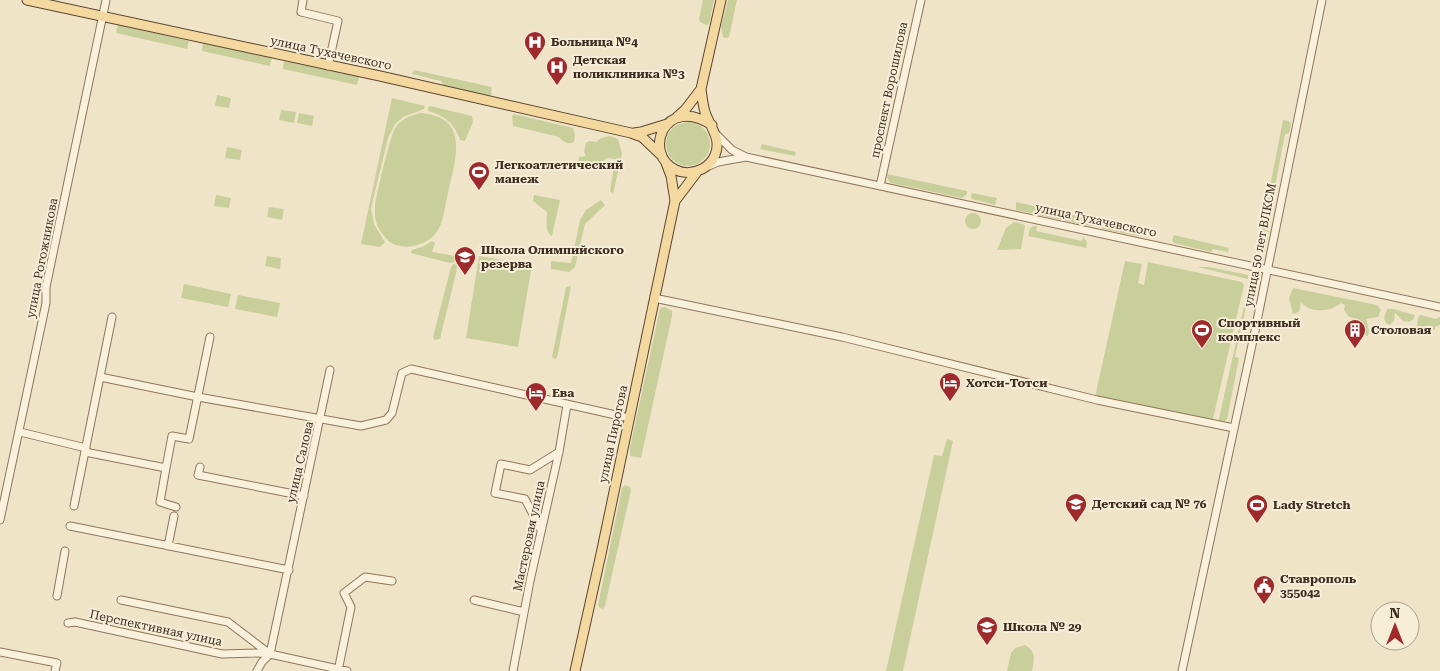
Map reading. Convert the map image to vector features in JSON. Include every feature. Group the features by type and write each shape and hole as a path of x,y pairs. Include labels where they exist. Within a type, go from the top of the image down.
{"main road":[{"name":"улица Тухачевского","path":"27,0 631,133 642,137 664,159"},
{"path":"701,89 685,110 671,121 660,138 659,148 664,159 679,172 697,172 706,167 712,161 716,151 716,134 706,113 701,89 721,0"},
{"path":"671,121 687,115 700,118 712,125"},
{"name":"улица Тухачевского","path":"631,133 641,132 671,121"},
{"name":"улица Пирогова","path":"575,671 675,202 671,176 664,159"},
{"name":"улица Пирогова","path":"675,202 697,172"}],"street":[{"name":"улица Рогожникова","path":"0,520 20,432 46,303 46,287 106,0"},
{"path":"303,0 301,12 338,21 328,66"},
{"name":"проспект Ворошилова","path":"880,186 921,0"},
{"name":"улица 50 лет ВЛКСМ","path":"1182,671 1322,0"},
{"name":"улица Тухачевского","path":"716,134 732,150 746,157 1440,307"},
{"name":"улица Тухачевского","path":"706,167 718,162 746,157"},
{"path":"654,298 842,337 1097,400 1234,428"},
{"path":"74,506 112,317"},
{"path":"176,507 160,502 172,436 189,439 210,337"},
{"name":"улица Салова","path":"257,671 270,654 320,419 361,426 386,420 392,413 402,373 411,369 629,418"},
{"path":"100,377 320,419 330,370"},
{"name":"Мастеровая улица","path":"513,671 559,452 567,405"},
{"path":"20,432 86,450 166,468"},
{"path":"542,531 525,499 495,493 501,464 530,470 559,452"},
{"path":"200,467 198,475 304,496"},
{"path":"168,546 174,516"},
{"path":"70,526 288,570"},
{"path":"57,596 66,551"},
{"path":"338,670 351,606 344,593 365,577 392,581"},
{"name":"Перспективная улица","path":"121,600 228,622 270,654"},
{"path":"474,600 524,612"},
{"name":"Перспективная улица","path":"68,623 75,622 222,654 270,654 347,671"},
{"path":"0,652 57,663 55,671"}],"green space":[{"path":"703,0 714,0 709,24 707,25 700,22 699,19"},
{"path":"728,0 737,0 729,37 726,38 723,37 721,27"},
{"path":"118,25 189,41 187,49 116,33"},
{"path":"203,43 272,58 270,66 202,51"},
{"path":"284,61 359,77 357,85 283,69"},
{"path":"414,70 492,87 491,96 444,86 441,81 412,74"},
{"path":"217,95 231,98 229,108 215,106"},
{"path":"392,98 425,106 424,109 403,117 395,124 388,138 371,208 374,224 385,242 380,247 361,244"},
{"path":"430,106 472,116 473,122 465,141 460,140 455,129 448,121 428,111"},
{"path":"281,110 296,112 294,123 279,120"},
{"path":"299,113 314,116 312,126 297,123"},
{"path":"421,113 437,116 447,123 453,131 456,142 456,154 444,214 439,229 431,238 410,247 396,245 384,236 376,223 375,208 380,180 395,128 400,122"},
{"path":"514,114 573,128 575,134 574,142 567,143 559,137 513,126 512,116"},
{"path":"1283,120 1289,121 1291,124 1289,133 1285,134 1269,218 1271,220 1265,251 1258,248"},
{"path":"692,122 704,128 709,135 709,153 704,160 697,165 684,166 676,163 669,156 666,140 669,132 676,125"},
{"path":"610,136 618,139 622,154 613,194 610,191 615,159 607,158 602,162 600,170 578,167 579,157 586,156 584,152 586,143 589,141 596,142 601,138"},
{"path":"762,144 796,152 795,156 760,149"},
{"path":"227,147 242,150 240,160 225,158"},
{"path":"887,174 967,191 967,194 962,198 891,183 888,180"},
{"path":"972,193 997,198 995,205 972,199"},
{"path":"216,195 231,198 229,208 214,206"},
{"path":"534,195 560,200 552,236 547,229 547,212 533,201"},
{"path":"601,200 605,205 585,224 575,267 569,272 551,269 551,261 571,263 580,220 586,210"},
{"path":"1016,202 1097,220 1094,225 1090,226 1016,210"},
{"path":"269,207 284,209 282,220 267,217"},
{"path":"973,213 981,221 973,229 965,221"},
{"path":"1101,220 1149,231 1153,236 1145,234 1137,236 1103,229 1100,226"},
{"path":"1014,222 1025,226 1021,249 997,250 1006,228"},
{"path":"1037,226 1036,231 1082,241 1083,237 1087,242 1086,248 1028,236 1030,228"},
{"path":"1174,235 1229,248 1228,252 1213,249 1211,252 1174,243 1172,240"},
{"path":"432,241 435,243 432,252 455,256 455,262 450,263 411,253 412,250"},
{"path":"267,256 281,258 280,269 265,266"},
{"path":"479,256 532,265 518,347 466,338"},
{"path":"1125,261 1142,264 1138,283 1144,285 1148,262 1242,282 1244,285 1212,423 1095,397"},
{"path":"454,263 457,269 440,339 434,340 433,337 451,267"},
{"path":"1197,267 1209,267 1248,275 1248,279"},
{"path":"1250,279 1256,280 1256,283 1251,306 1246,307 1235,357 1239,358 1227,419 1224,422 1218,423"},
{"path":"184,284 231,294 228,307 181,298"},
{"path":"571,286 557,358 555,359 552,357 566,287"},
{"path":"1293,288 1377,305 1381,310 1378,317 1366,319 1369,330 1368,336 1362,334 1358,319 1349,317 1344,310 1345,305 1341,303 1326,310 1315,310 1301,302 1299,312 1293,314 1289,298"},
{"path":"238,295 280,303 277,317 235,309"},
{"path":"665,307 672,311 672,316 641,458 630,456 630,448 660,308"},
{"path":"1387,309 1415,315 1414,319 1409,322 1403,321 1395,313 1394,321 1390,325 1386,323 1384,318"},
{"path":"1420,315 1436,319 1440,317 1440,325 1435,327 1435,330 1417,326"},
{"path":"947,439 953,441 903,671 886,671 934,455 942,456"},
{"path":"625,485 630,487 631,490 603,609 598,605 622,488"},
{"path":"1025,645 1033,653 1032,671 1007,671 1011,653 1015,648"}],"place":[{"name":"Больница №4","path":"535,61"},
{"name":"Детская поликлиника №3","path":"557,86"},
{"name":"Легкоатлетический манеж","path":"479,191"},
{"name":"Школа Олимпийского резерва","path":"465,276"},
{"name":"Спортивный комплекс","path":"1202,349"},
{"name":"Столовая","path":"1355,349"},
{"name":"Хотси-Тотси","path":"950,402"},
{"name":"Ева","path":"536,412"},
{"name":"Детский сад № 76","path":"1076,523"},
{"name":"Lady Stretch","path":"1257,524"},
{"name":"Ставрополь 355042","path":"1264,605"},
{"name":"Школа № 29","path":"987,646"}]}
